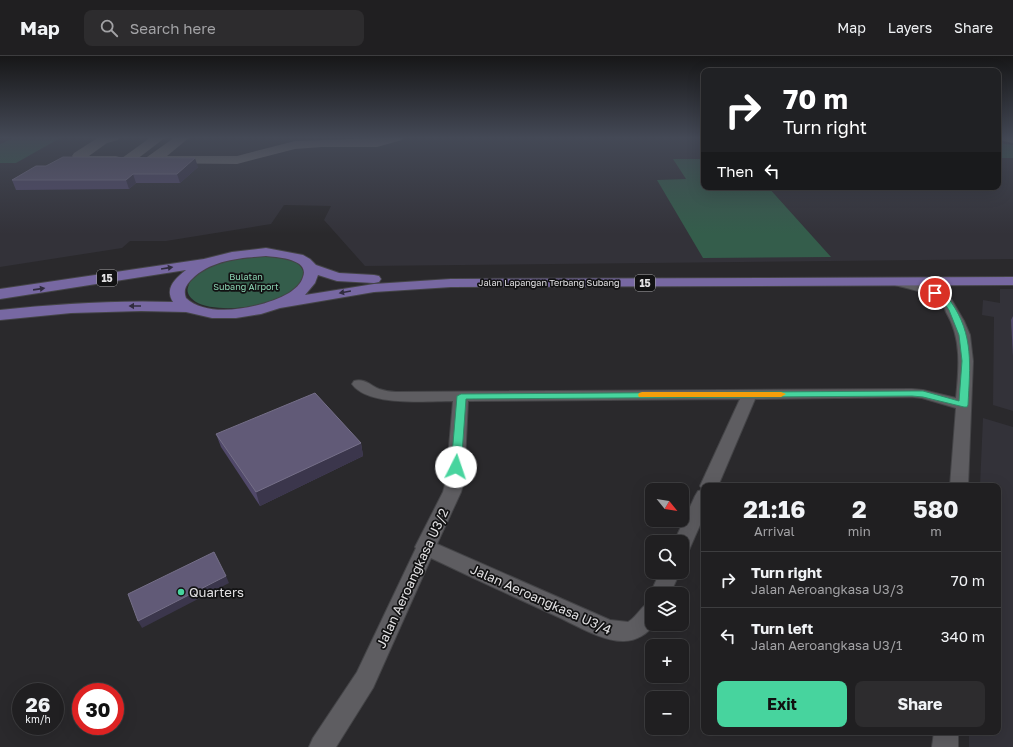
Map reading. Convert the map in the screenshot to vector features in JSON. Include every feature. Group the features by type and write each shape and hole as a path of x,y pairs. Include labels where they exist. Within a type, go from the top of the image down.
{"main road":[{"name":"15","path":"0,294 214,261 249,253 282,253 295,256 305,261 311,268 312,277 307,286 295,295 278,304 254,310 223,314 188,307 131,306 74,308 0,315"},
{"name":"15","path":"188,307 179,300 176,292 179,284 193,271 214,261"},
{"name":"Jalan Lapangan Terbang Subang","path":"311,268 327,274 351,278 406,279 1013,275"},
{"name":"Jalan Lapangan Terbang Subang","path":"278,304 374,288 444,283 1013,282"}],"street":[{"path":"895,282 929,290 946,300"},
{"path":"959,483 966,361 963,335 958,321 946,300 944,293 948,287 964,282"},
{"path":"359,384 368,391 387,396 912,393 923,394 964,405"},
{"path":"709,483 750,394"},
{"name":"Jalan Aeroangkasa U3/2","path":"322,747 365,680 452,492 455,481 461,396"},
{"path":"686,535 701,503"},
{"name":"Jalan Aeroangkasa U3/4","path":"425,548 602,626 619,632 629,632 638,628 645,622"},
{"path":"945,747 946,735"}],"shaded area":[{"path":"0,169 701,169 701,190 1001,190 1001,169 1013,169 1013,259 365,266 324,220 331,206 284,205 271,224 166,241 130,241 122,248 0,267"},
{"path":"1000,289 1013,289 1013,411 993,405 994,317 982,315 983,300 1000,303"},
{"path":"983,418 1013,427 1013,747 969,747 969,735 1001,735 1001,483 980,483"}],"green space":[{"path":"680,169 701,169 701,190 771,190 831,257 703,258 657,180 686,179"},
{"name":"Bulatan Subang Airport","path":"264,256 288,259 299,265 304,275 298,286 288,294 273,301 239,308 207,306 196,302 189,295 188,287 192,279 200,272 221,263 233,260"}],"building":[{"path":"30,169 182,169 177,174 133,174 126,180 12,180"},
{"path":"315,393 361,443 256,492 216,434"},
{"name":"Quarters","path":"214,552 226,576 138,621 128,594"}],"slow traffic":[{"path":"642,395 781,394"}],"place":[{"name":"Quarters","path":"181,592"}],"route":[{"path":"456,467 461,396 912,393 923,394 964,405 966,361 963,335 958,321 946,300 935,293"}]}
